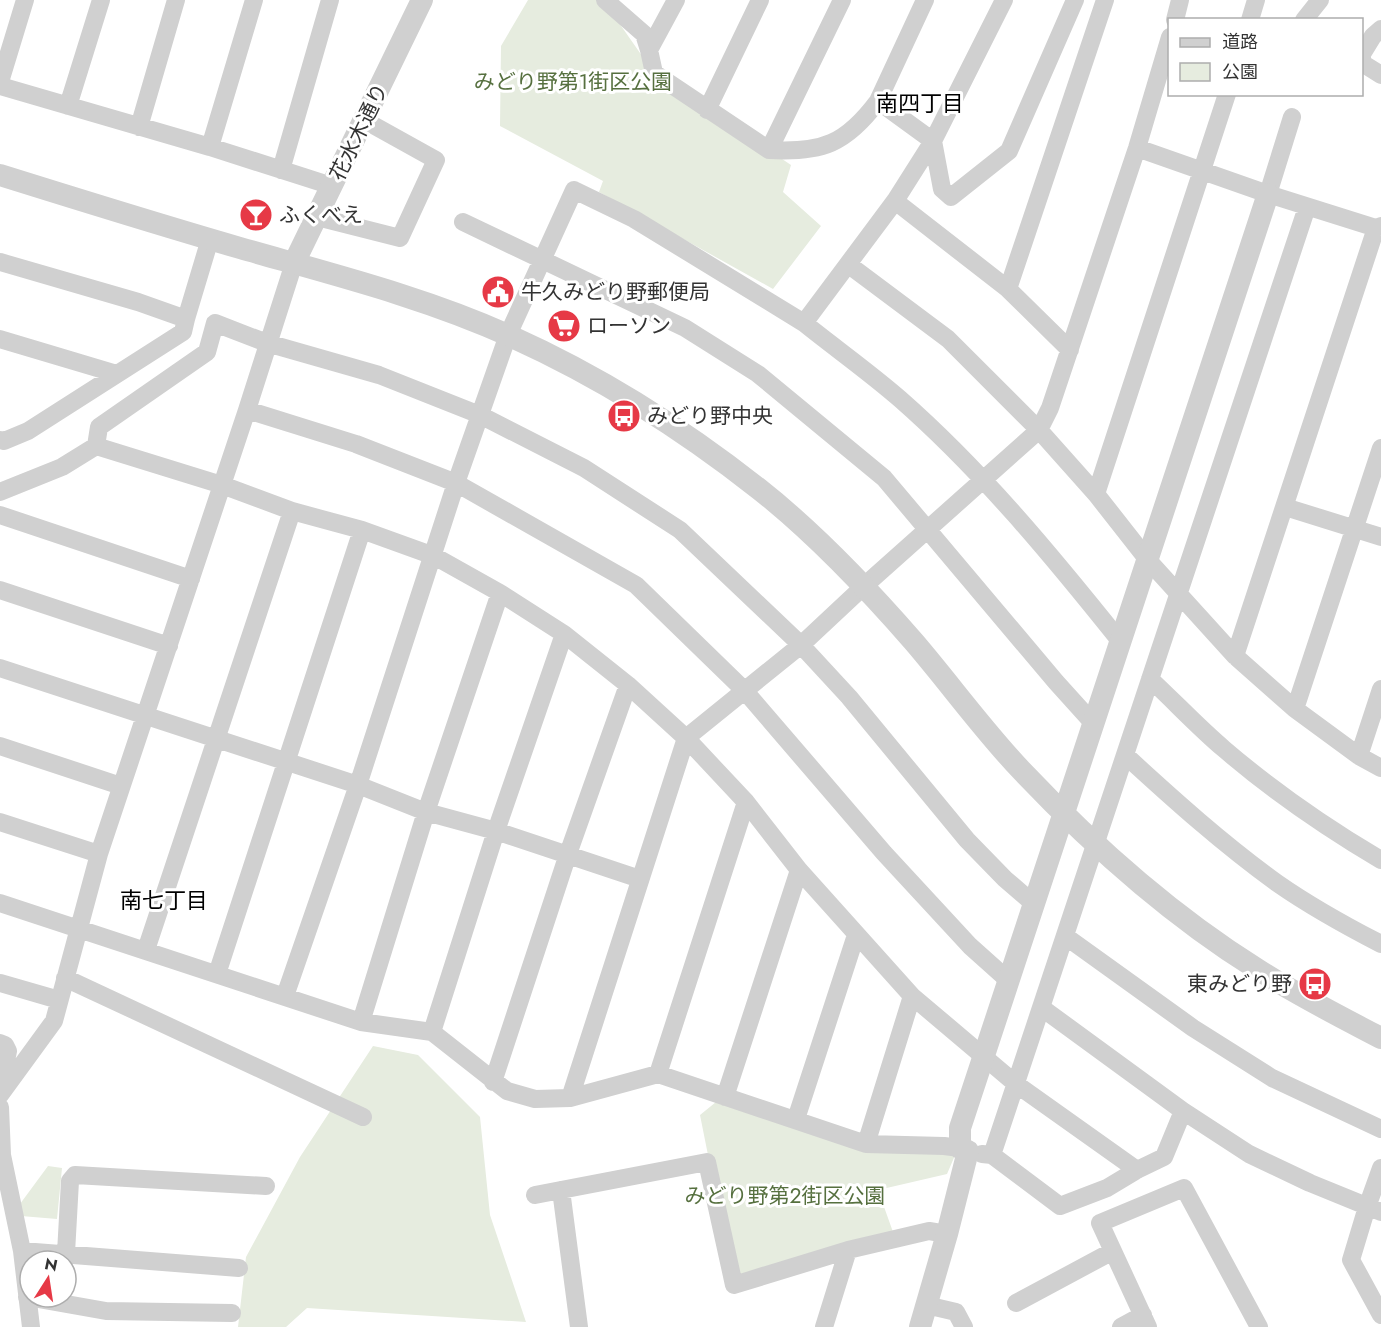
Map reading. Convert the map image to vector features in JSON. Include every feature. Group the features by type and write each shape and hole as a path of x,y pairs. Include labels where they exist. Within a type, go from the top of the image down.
{"street":[{"path":"0,82 25,0"},
{"path":"68,106 101,0"},
{"path":"139,127 176,0"},
{"path":"210,147 254,0"},
{"path":"281,170 330,0"},
{"name":"花水木通り","path":"294,263 422,0"},
{"path":"605,0 644,34 654,73 707,111 769,150 796,152 832,144 862,122 878,101 925,0"},
{"path":"649,50 676,0"},
{"path":"707,111 760,0"},
{"path":"769,150 842,0"},
{"path":"804,323 895,201 933,141 1004,0"},
{"path":"878,101 933,141 942,189 951,197 1009,151 1075,0"},
{"path":"1008,289 1105,0"},
{"path":"1176,18 1180,0"},
{"path":"1251,18 1256,0"},
{"path":"1306,18 1320,0"},
{"path":"1363,53 1373,36 1381,29"},
{"path":"570,1098 687,738 801,645 862,586 984,482 1040,430 1070,350 1137,148 1168,44"},
{"path":"1363,64 1381,75"},
{"path":"0,86 210,147 332,186"},
{"path":"1096,494 1226,96"},
{"path":"920,1327 947,1234 964,1149 960,1128 1292,117"},
{"path":"318,217 400,238 436,160 364,120"},
{"path":"1137,148 1307,207 1375,222 1285,507 1235,656"},
{"path":"0,175 426,304 508,335 577,369 659,417 761,490 813,536 914,642 1019,768 1095,845 1152,894 1255,968 1312,1002 1381,1038"},
{"path":"285,996 358,785 456,483 508,335 574,190 634,219 804,323 900,399 984,482 1040,542 1120,640"},
{"path":"895,201 1008,289 1070,350"},
{"path":"992,1155 1307,207"},
{"path":"464,222 685,328 758,374 884,478 1056,682 1094,723"},
{"path":"0,440 4,441 28,431 183,332 210,239"},
{"path":"0,262 138,302 186,319"},
{"path":"0,1094 54,1021 99,854 294,263"},
{"path":"849,265 948,339 1040,430 1096,494 1146,559 1235,656 1295,709 1359,756 1381,768"},
{"path":"96,446 99,427 207,352 214,323 267,343 379,375 480,415 584,468 680,530 801,645 849,698 967,840 1005,879 1034,904"},
{"path":"0,339 117,374"},
{"path":"247,411 356,444 456,483 636,585 744,690 884,853 970,946 1008,980"},
{"path":"0,492 62,467 96,446 222,485 292,511 362,530 434,556 500,593 564,634 628,685 687,738 746,802 799,870 912,996 1016,1084 1137,1170"},
{"path":"1295,709 1381,448"},
{"path":"1285,507 1381,537"},
{"path":"146,950 292,511"},
{"path":"0,515 191,579"},
{"path":"217,974 362,530"},
{"path":"0,590 169,646"},
{"path":"361,1022 426,812 500,593"},
{"path":"432,1032 496,831 564,634"},
{"path":"0,668 358,785 426,812 496,831 640,879"},
{"path":"1150,679 1222,748 1267,784 1327,829 1381,860"},
{"path":"493,1082 568,854 628,685"},
{"path":"1359,756 1381,689"},
{"path":"0,746 121,786"},
{"path":"1125,755 1191,816 1278,883 1344,925 1381,944"},
{"path":"658,1074 746,802"},
{"path":"0,822 99,854"},
{"path":"725,1097 799,870"},
{"path":"0,903 361,1022 432,1032 493,1082 507,1091 536,1100 570,1098 658,1074 866,1144 944,1146 992,1155 1060,1206 1107,1188 1164,1157 1183,1111"},
{"path":"796,1119 856,935"},
{"path":"1065,936 1193,1028 1272,1078 1381,1129"},
{"path":"65,978 363,1117"},
{"path":"0,983 59,1000"},
{"path":"866,1144 912,996"},
{"path":"1042,1008 1183,1111 1249,1154 1310,1183 1374,1209"},
{"path":"0,1043 5,1045 8,1052 0,1094"},
{"path":"0,1107 2,1155 22,1249"},
{"path":"535,1195 707,1162 734,1285 848,1250 929,1231 947,1234"},
{"path":"1381,1168 1374,1209 1351,1260 1381,1314"},
{"path":"66,1249 70,1181 75,1175 266,1186"},
{"path":"1121,1327 1146,1321 1100,1222 1184,1188 1259,1327"},
{"path":"561,1190 579,1327"},
{"path":"824,1327 848,1250"},
{"path":"1016,1303 1113,1251"},
{"path":"78,1254 239,1268"},
{"path":"926,1305 956,1312 964,1327"},
{"path":"78,1306 106,1311 232,1313"},
{"path":"29,1309 31,1327"}],"green space":[{"name":"みどり野第1街区公園","path":"528,0 603,0 654,73 791,165 783,192 821,226 773,289 599,192 603,181 500,126 501,46"},
{"path":"373,1046 418,1055 480,1117 490,1215 526,1322 307,1308 286,1327 238,1327 246,1257 300,1157"},
{"name":"みどり野第2街区公園","path":"716,1102 956,1153 947,1174 878,1190 893,1232 733,1280 700,1115"},
{"path":"48,1166 62,1168 57,1219 21,1216 20,1204"}],"place":[{"name":"ふくべえ","path":"256,215"},
{"name":"牛久みどり野郵便局","path":"498,292"},
{"name":"ローソン","path":"564,326"},
{"name":"みどり野中央","path":"624,416"},
{"name":"東みどり野","path":"1315,984"}],"district":[{"name":"南四丁目","path":"920,103"},
{"name":"南七丁目","path":"164,900"}]}
